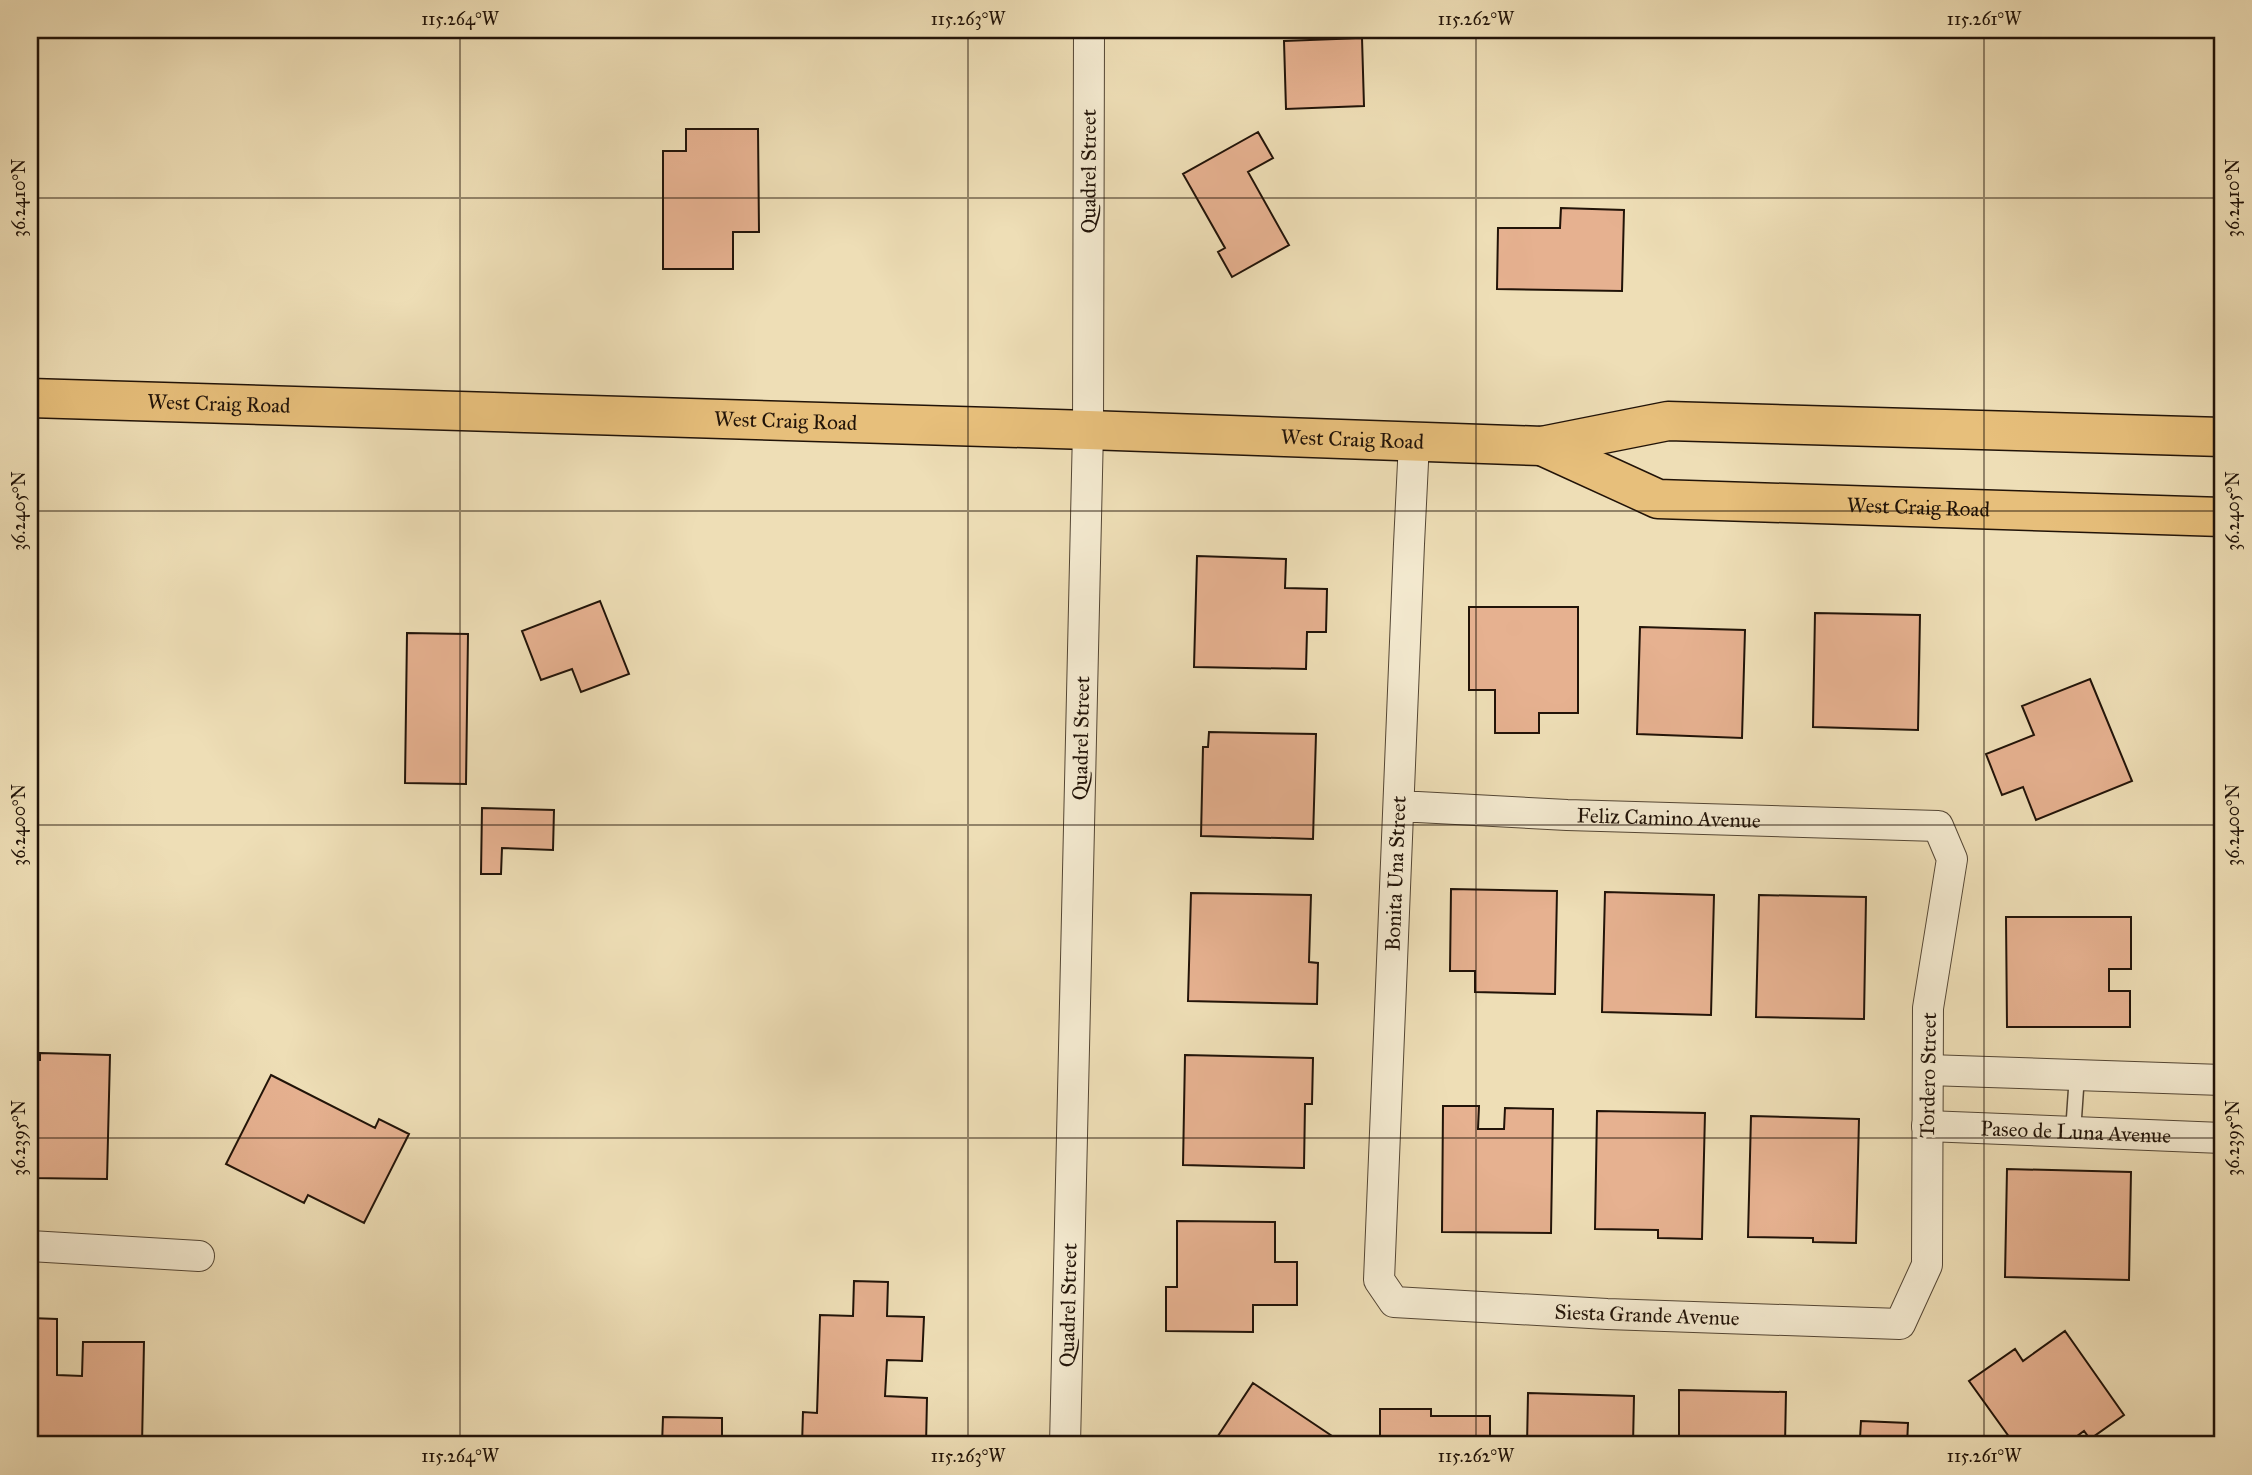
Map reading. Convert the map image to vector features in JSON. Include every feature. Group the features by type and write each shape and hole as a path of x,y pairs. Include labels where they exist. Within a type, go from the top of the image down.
{"main road":[{"name":"West Craig Road","path":"30,398 1542,446 1668,421 2222,437"},
{"name":"West Craig Road","path":"1542,446 1658,499 2222,517"}],"street":[{"name":"Quadrel Street","path":"1065,1445 1088,430 1089,30"},
{"name":"Bonita Una Street","path":"1394,1302 1379,1280 1414,442"},
{"name":"Feliz Camino Avenue","path":"1399,806 1567,815 1938,826"},
{"name":"Tordero Street","path":"1900,1324 1927,1265 1928,1008 1952,859 1938,826"},
{"path":"1928,1070 2222,1080"},
{"name":"Paseo de Luna Avenue","path":"1927,1126 2222,1138"},
{"path":"30,1246 199,1256"},
{"name":"Siesta Grande Avenue","path":"1394,1302 1607,1314 1900,1324"}],"lane":[{"path":"2073,1132 2077,1075"}],"building":[{"path":"1195,30 1265,30 1265,35 1195,34"},
{"path":"1362,38 1364,106 1286,109 1284,41"},
{"path":"686,129 758,129 759,232 733,232 733,269 663,269 663,151 686,151"},
{"path":"1258,132 1273,158 1248,172 1289,245 1232,277 1218,252 1225,248 1183,174"},
{"path":"1561,208 1624,210 1622,291 1497,289 1498,228 1560,228"},
{"path":"1197,556 1286,559 1285,588 1327,589 1326,632 1307,632 1306,669 1194,667"},
{"path":"600,601 629,674 581,692 572,669 541,680 522,631"},
{"path":"1469,607 1578,607 1578,713 1539,713 1539,733 1495,733 1495,690 1469,690"},
{"path":"1815,613 1920,615 1918,730 1813,727"},
{"path":"1640,627 1745,630 1742,738 1637,734"},
{"path":"407,633 468,634 466,784 405,783"},
{"path":"2090,679 2132,781 2036,820 2023,787 2002,795 1986,754 2034,735 2022,706"},
{"path":"1209,732 1316,734 1313,839 1201,836 1203,747 1208,747"},
{"path":"482,808 554,810 553,850 502,848 501,874 481,874"},
{"path":"1451,889 1557,891 1555,994 1475,992 1475,971 1450,971"},
{"path":"1605,892 1714,895 1711,1015 1602,1012"},
{"path":"1191,893 1311,895 1309,962 1318,963 1317,1004 1188,1001"},
{"path":"1759,895 1866,897 1864,1019 1756,1017"},
{"path":"2006,917 2131,917 2131,969 2109,969 2109,991 2130,991 2130,1027 2007,1027"},
{"path":"40,1053 110,1055 107,1179 30,1178 30,1060 40,1060"},
{"path":"1185,1055 1313,1058 1312,1104 1305,1104 1304,1168 1183,1165"},
{"path":"271,1075 375,1128 379,1119 409,1134 364,1223 308,1195 304,1203 226,1164"},
{"path":"1443,1106 1479,1106 1478,1129 1504,1129 1505,1108 1553,1109 1551,1233 1442,1232"},
{"path":"1597,1111 1705,1113 1702,1239 1658,1238 1658,1230 1595,1229"},
{"path":"1751,1116 1859,1119 1856,1243 1813,1242 1813,1238 1748,1237"},
{"path":"2007,1169 2131,1172 2129,1280 2005,1277"},
{"path":"1177,1221 1275,1222 1275,1262 1297,1262 1297,1305 1253,1305 1253,1332 1166,1331 1166,1287 1177,1287"},
{"path":"854,1281 888,1282 887,1316 924,1317 922,1361 887,1360 885,1396 927,1398 926,1445 802,1445 803,1412 817,1413 820,1315 853,1316"},
{"path":"30,1318 57,1319 57,1375 82,1376 83,1342 144,1342 142,1445 30,1445"},
{"path":"2065,1331 2124,1415 2090,1439 2084,1431 2065,1445 2015,1445 1969,1381 2015,1349 2023,1361"},
{"path":"1253,1383 1341,1442 1339,1445 1212,1445"},
{"path":"1679,1390 1786,1392 1785,1445 1679,1445"},
{"path":"1528,1393 1634,1396 1633,1445 1527,1445"},
{"path":"1380,1409 1431,1409 1431,1416 1490,1416 1490,1445 1380,1445"},
{"path":"663,1417 722,1418 722,1445 662,1445"},
{"path":"1861,1421 1908,1423 1907,1445 1825,1445 1825,1438 1860,1438"}]}
